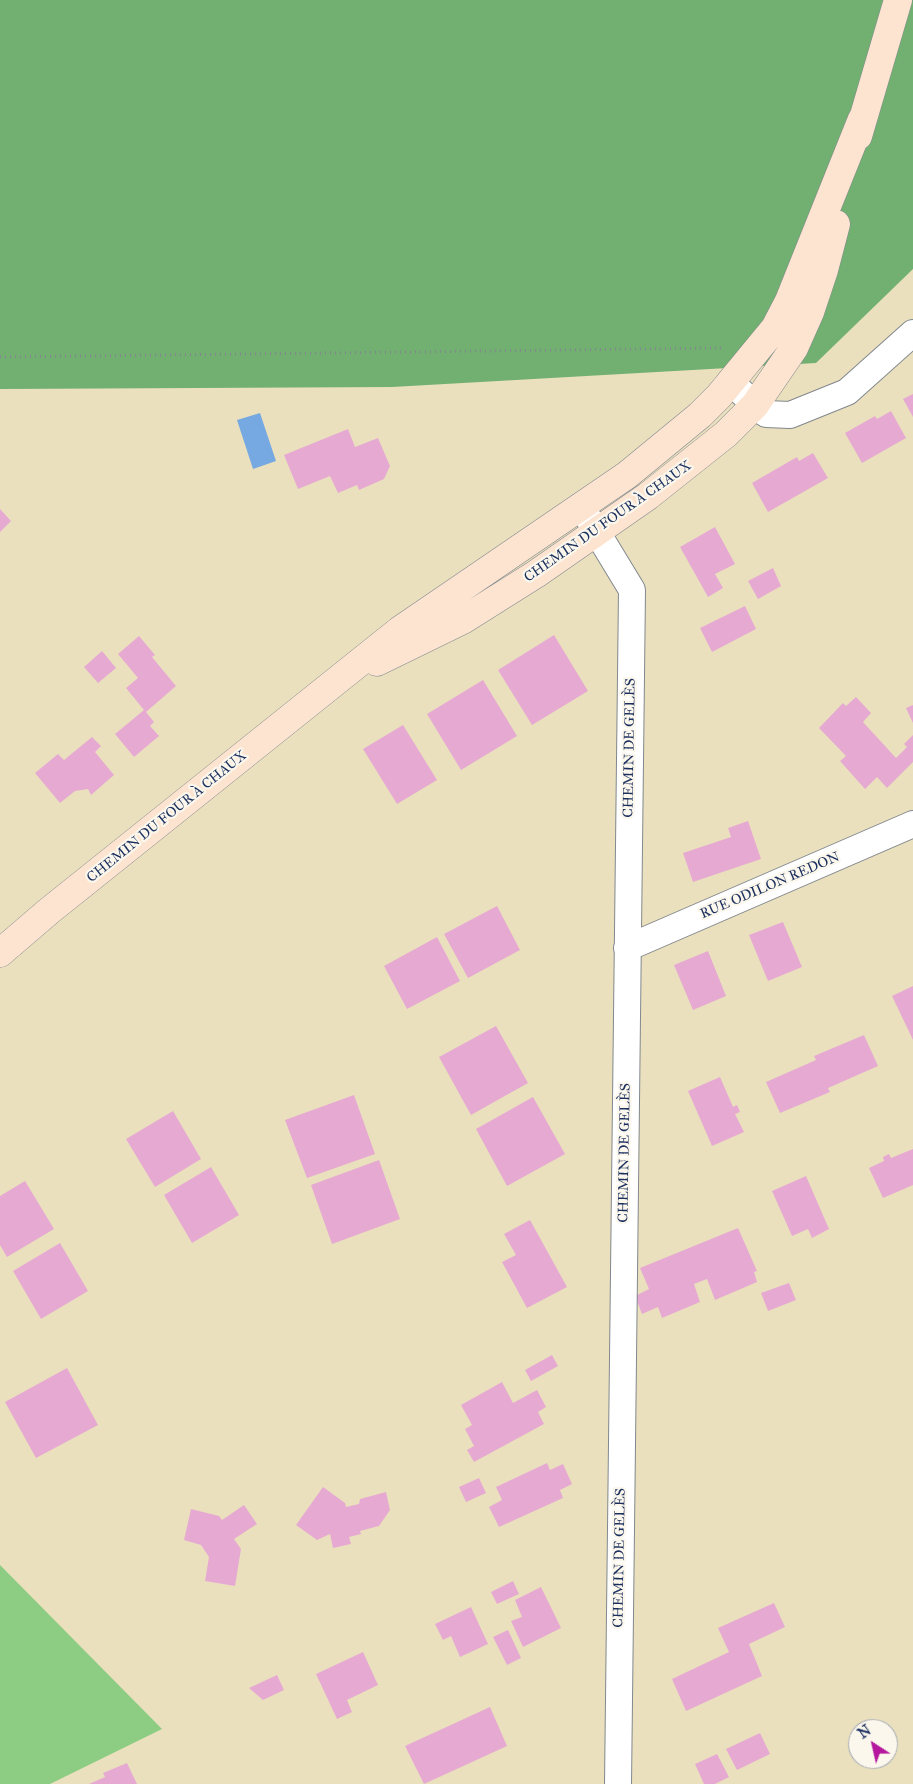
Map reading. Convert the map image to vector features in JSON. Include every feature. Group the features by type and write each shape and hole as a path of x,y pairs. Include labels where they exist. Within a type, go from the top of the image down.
{"street":[{"name":"CHEMIN DU FOUR À CHAUX","path":"335,682 463,620 536,574 689,465 726,434 755,405 794,348 810,312 824,270 862,119 898,0"},
{"name":"CHEMIN DU FOUR À CHAUX","path":"0,954 57,905 400,630 627,475 700,415 760,347 774,328 789,301 862,119"},
{"path":"730,382 766,414 790,415 847,392 913,333"},
{"name":"CHEMIN DE GELÈS","path":"581,506 632,590 618,1784"},
{"name":"RUE ODILON REDON","path":"627,948 913,824"}],"path":[{"path":"0,357 760,347"}],"green space":[{"path":"0,0 913,0 913,269 816,363 392,387 0,389"},
{"path":"0,1565 162,1729 50,1784 0,1784"}],"water":[{"path":"260,413 276,461 253,469 237,420"}],"building":[{"path":"913,394 913,417 903,399"},
{"path":"891,411 906,438 862,463 845,433 875,416 877,419"},
{"path":"348,429 355,447 378,438 390,466 384,479 359,490 357,485 338,493 330,476 298,489 284,455"},
{"path":"813,453 828,478 768,512 752,483 797,457 799,461"},
{"path":"0,509 11,521 0,532"},
{"path":"715,527 735,564 715,574 723,588 708,597 680,547"},
{"path":"773,568 781,586 758,599 748,581"},
{"path":"745,606 756,629 712,652 700,628"},
{"path":"554,635 588,691 532,725 498,670"},
{"path":"139,636 155,655 152,657 176,686 146,712 154,722 150,726 159,736 134,757 115,734 144,710 126,688 138,678 118,654"},
{"path":"102,651 116,668 98,683 84,667"},
{"path":"483,680 517,736 461,770 427,714"},
{"path":"856,697 871,713 863,722 896,758 907,747 904,744 913,735 913,762 887,788 877,777 865,789 840,761 846,756 819,728 843,703 846,706"},
{"path":"913,705 913,723 906,708"},
{"path":"403,725 437,780 397,804 363,749"},
{"path":"92,737 101,746 95,752 114,775 91,795 88,789 75,791 60,803 35,773 58,754 64,760"},
{"path":"748,821 761,859 693,882 683,853 731,837 728,828"},
{"path":"497,906 520,950 468,978 444,934"},
{"path":"783,922 802,967 768,981 749,935"},
{"path":"437,937 460,981 407,1009 384,966"},
{"path":"708,951 726,996 693,1010 674,965"},
{"path":"913,986 913,1040 892,996"},
{"path":"496,1026 528,1083 471,1115 439,1057"},
{"path":"864,1035 878,1066 828,1088 830,1092 780,1113 766,1082 816,1060 814,1056"},
{"path":"720,1077 733,1107 737,1105 740,1112 735,1114 744,1132 712,1146 688,1091"},
{"path":"354,1095 375,1154 307,1178 285,1120"},
{"path":"533,1097 565,1154 507,1186 476,1129"},
{"path":"173,1111 201,1159 155,1187 126,1139"},
{"path":"913,1149 913,1185 883,1198 869,1168 884,1161 883,1157 889,1154 891,1158"},
{"path":"379,1160 400,1219 332,1244 311,1185"},
{"path":"211,1167 239,1215 192,1243 164,1195"},
{"path":"806,1176 829,1229 812,1238 808,1229 792,1236 772,1191"},
{"path":"25,1181 54,1229 7,1257 0,1245 0,1196"},
{"path":"530,1220 567,1287 527,1308 502,1262 516,1255 504,1234"},
{"path":"738,1228 757,1271 754,1272 757,1282 715,1300 707,1279 694,1284 700,1302 662,1318 658,1307 642,1314 635,1296 649,1289 640,1268"},
{"path":"60,1243 88,1291 41,1319 13,1271"},
{"path":"789,1283 796,1300 768,1311 761,1293"},
{"path":"552,1355 558,1366 531,1381 525,1370"},
{"path":"67,1368 98,1425 36,1458 5,1402"},
{"path":"502,1382 513,1403 537,1390 546,1407 538,1412 544,1424 474,1462 467,1450 474,1446 465,1429 472,1425 461,1405"},
{"path":"547,1463 550,1470 563,1464 572,1484 560,1490 563,1498 499,1527 489,1507 502,1500 496,1487"},
{"path":"479,1478 486,1493 466,1502 459,1487"},
{"path":"323,1487 345,1503 346,1507 359,1504 360,1499 386,1492 390,1510 379,1526 360,1531 361,1534 349,1537 351,1544 333,1548 330,1534 317,1540 296,1525"},
{"path":"244,1505 257,1524 234,1539 241,1549 235,1586 205,1581 209,1557 201,1545 184,1540 191,1509 219,1516 222,1520"},
{"path":"513,1581 519,1594 497,1604 491,1592"},
{"path":"541,1587 561,1628 523,1647 511,1621 522,1617 515,1600"},
{"path":"774,1603 785,1627 749,1644 762,1676 686,1711 672,1679 729,1652 718,1628"},
{"path":"471,1607 488,1644 460,1657 451,1636 443,1640 435,1624"},
{"path":"508,1630 521,1658 507,1665 493,1637"},
{"path":"363,1652 378,1685 347,1700 352,1712 337,1719 316,1674"},
{"path":"277,1675 284,1690 263,1700 249,1688"},
{"path":"490,1707 507,1746 424,1784 405,1746"},
{"path":"760,1733 770,1754 737,1770 726,1749"},
{"path":"717,1754 729,1777 715,1784 704,1784 695,1764"},
{"path":"127,1763 137,1784 89,1784 105,1777 103,1773"}]}
